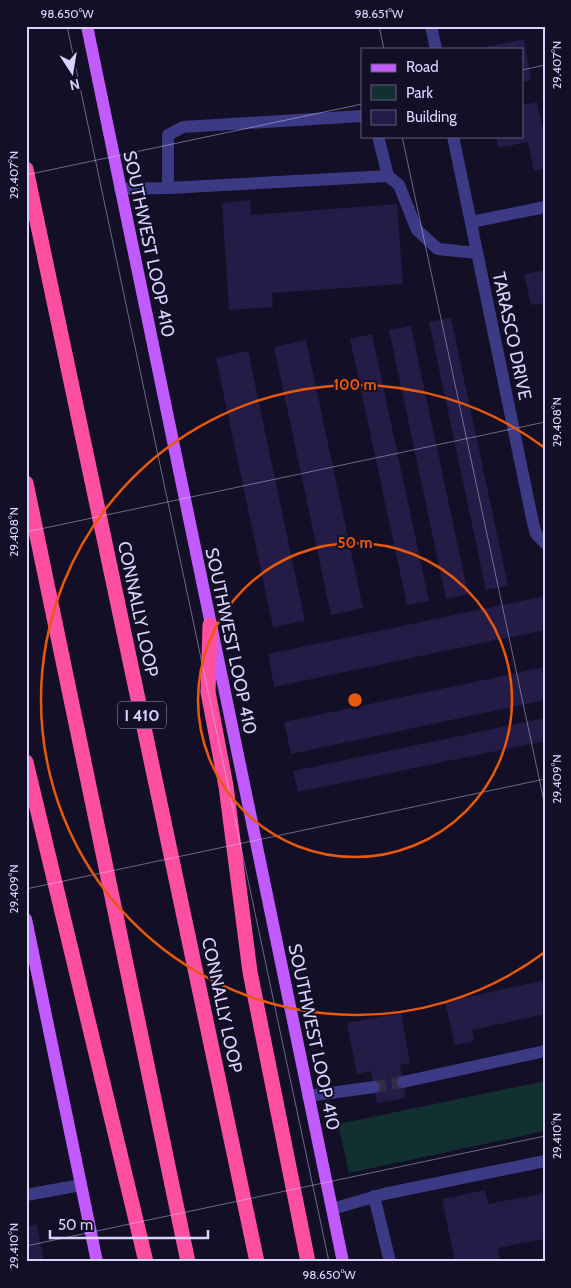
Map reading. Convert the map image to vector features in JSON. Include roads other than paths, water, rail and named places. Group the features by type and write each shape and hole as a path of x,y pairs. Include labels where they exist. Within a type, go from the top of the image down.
{"highway":[{"name":"CONNALLY LOOP","path":"26,169 257,1262"},
{"path":"26,483 188,1262"},
{"path":"210,625 208,692 228,794 250,972 308,1262"},
{"path":"26,762 146,1262"}],"main road":[{"name":"SOUTHWEST LOOP 410","path":"86,26 343,1262"},
{"path":"26,919 97,1262"}],"street":[{"path":"431,26 436,48"},
{"path":"168,188 168,135 183,127 361,116"},
{"path":"378,138 388,176 399,185 417,230 438,249 477,253"},
{"name":"TARASCO DRIVE","path":"454,138 533,523 536,534 543,542"},
{"path":"120,189 388,176"},
{"path":"471,222 545,207"},
{"path":"403,1082 545,1051"},
{"path":"308,1096 374,1087"},
{"path":"332,1209 374,1196 545,1161"},
{"path":"26,1195 81,1184"},
{"path":"374,1196 390,1262"}],"tunnel":[{"path":"374,1087 403,1082"}]}
